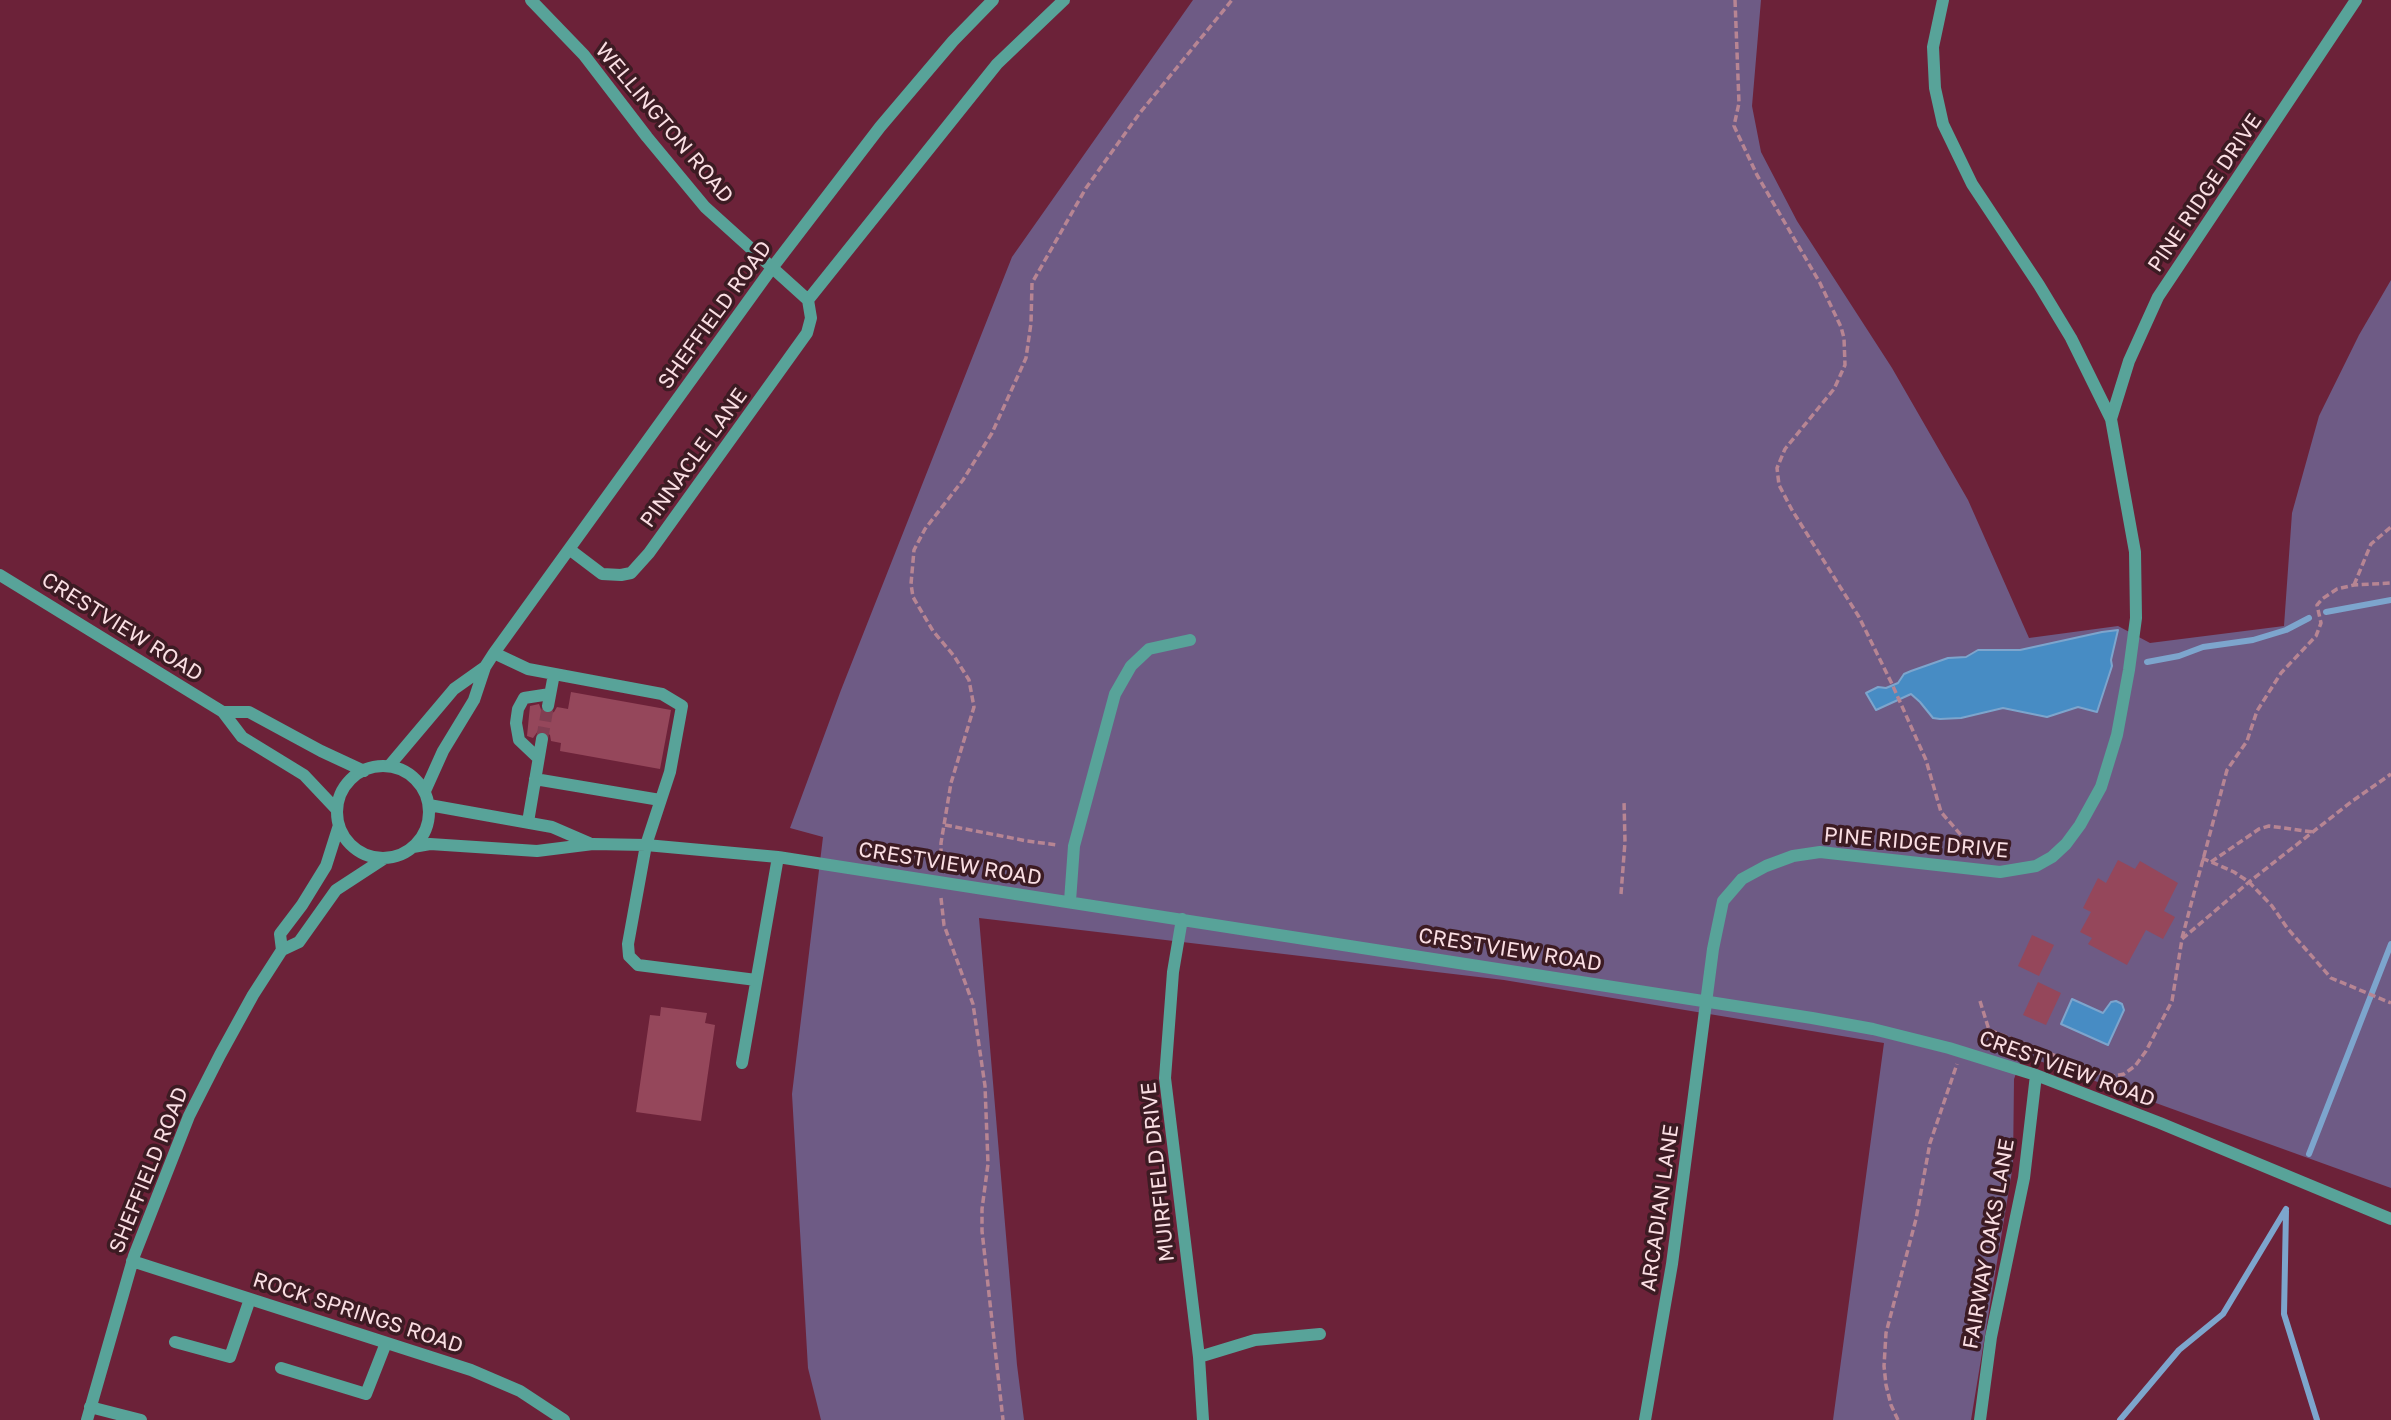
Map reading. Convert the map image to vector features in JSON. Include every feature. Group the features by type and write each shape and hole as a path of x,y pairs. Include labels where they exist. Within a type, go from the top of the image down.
{"street":[{"name":"WELLINGTON ROAD","path":"531,0 584,55 705,207 772,268"},
{"name":"SHEFFIELD ROAD","path":"425,791 443,751 474,700 485,667 494,653 772,268 880,127 953,41 993,0"},
{"path":"772,268 808,300 997,64 1064,0"},
{"name":"PINE RIDGE DRIVE","path":"1707,1000 1713,949 1723,901 1742,879 1793,856 1820,852 2000,872 2036,866 2052,857 2066,844 2080,825 2101,787 2117,735 2136,618 2135,552 2111,419 2071,338 1972,184 1943,124 1935,89 1933,47 1943,0"},
{"name":"PINE RIDGE DRIVE","path":"2111,419 2129,361 2158,297 2356,0"},
{"name":"PINNACLE LANE","path":"569,549 602,574 631,573 649,553 807,333 811,318 808,300"},
{"name":"CRESTVIEW ROAD","path":"0,575 223,712 242,737 304,775 337,810"},
{"path":"1070,901 1074,846 1115,694 1131,666 1149,649 1190,640"},
{"path":"494,653 528,669 662,694 682,706 670,772 646,845 628,944 629,956 638,965 756,980"},
{"name":"SHEFFIELD ROAD","path":"389,766 454,689 485,667"},
{"path":"538,758 519,740 516,723 518,709 524,698 549,700 554,674"},
{"name":"CRESTVIEW ROAD","path":"223,712 249,712 363,771"},
{"path":"528,822 542,739"},
{"path":"389,766 404,770 416,779 425,791 429,805 429,821 414,847 400,855 385,858 370,856 356,849 345,838 339,825 337,810 340,795 348,782 363,771 389,766"},
{"path":"535,779 660,800"},
{"name":"CRESTVIEW ROAD","path":"429,805 552,827 593,844"},
{"name":"SHEFFIELD ROAD","path":"282,950 280,934 326,866 339,825"},
{"name":"CRESTVIEW ROAD","path":"414,847 430,844 537,850 593,844 646,845 778,857 1707,1000 1873,1030 1968,1054 2036,1075 2160,1123 2391,1219"},
{"path":"742,1063 778,857"},
{"name":"SHEFFIELD ROAD","path":"88,1413 132,1261 189,1116 234,1028 282,950 299,942 336,890 385,858"},
{"name":"MUIRFIELD DRIVE","path":"1182,919 1173,972 1165,1078 1199,1357 1203,1420"},
{"name":"ARCADIAN LANE","path":"1645,1420 1672,1264 1707,1000"},
{"name":"FAIRWAY OAKS LANE","path":"1980,1420 1991,1337 2024,1178 2036,1075"},
{"name":"ROCK SPRINGS ROAD","path":"132,1261 471,1370 520,1391 564,1420"},
{"path":"175,1342 230,1357 250,1298"},
{"path":"1199,1357 1255,1340 1320,1334"},
{"path":"281,1368 366,1394 386,1343"},
{"path":"88,1413 141,1420"}],"path":[{"path":"1003,1420 982,1231 988,1164 985,1086 973,1004 940,909 941,843 951,783 974,707 969,680 954,656 933,631 914,597 911,584 914,550 925,529 963,480 1003,409 1026,358 1031,323 1032,283 1079,199 1139,114 1232,0"},
{"path":"1735,0 1738,103 1734,126 1757,175 1820,283 1844,338 1845,365 1834,389 1785,449 1777,468 1779,485 1858,617 1892,684 1926,761 1941,812 1967,842 2012,855 2019,870"},
{"path":"2354,585 2371,544 2391,527"},
{"path":"1989,1030 2105,1075 2124,1074 2135,1066 2146,1051 2172,1001 2182,939 2227,770 2247,741 2257,712 2281,673 2316,636 2320,623 2317,606 2322,598 2337,589 2354,585 2391,583"},
{"path":"2182,939 2249,882 2391,774"},
{"path":"1621,894 1625,842 1624,800"},
{"path":"945,825 1027,841 1074,846"},
{"path":"2211,862 2259,828 2269,826 2313,832"},
{"path":"2202,858 2249,882 2325,972 2340,982 2391,1003"},
{"path":"1898,1420 1886,1385 1886,1333 1916,1219 1930,1143 1958,1061 1985,1039 1989,1030 1980,1001"}],"shaded area":[{"path":"1193,0 1761,0 1752,106 1761,152 1797,221 1892,368 1968,500 2029,638 2118,626 2150,643 2284,626 2292,513 2319,416 2359,335 2391,280 2391,1188 2023,1055 2014,1079 2013,1165 1971,1420 1833,1420 1884,1043 1504,980 979,918 1024,1420 821,1420 808,1368 792,1094 823,837 790,828 841,690 1012,257"}],"water":[{"path":"2118,630 2112,666 2097,712 2078,707 2047,717 2003,708 1961,718 1940,719 1933,718 1911,694 1876,710 1866,693 1878,687 1886,688 1898,683 1904,674 1911,671 1948,658 1966,657 1978,650 2020,650"},
{"path":"2072,999 2103,1013 2111,1002 2122,1004 2124,1010 2108,1045 2061,1024"}],"building":[{"path":"571,692 671,710 660,769 560,751 561,743 551,741 550,735 544,731 538,731 533,738 527,736 530,706 539,704 542,712 547,715 557,707 568,709"},
{"path":"2118,860 2135,869 2140,861 2178,883 2164,911 2175,917 2163,939 2146,930 2127,965 2088,944 2092,938 2080,932 2091,912 2083,908 2098,878 2106,883"},
{"path":"2032,935 2054,945 2039,976 2018,966"},
{"path":"2038,982 2061,993 2046,1025 2023,1015"},
{"path":"661,1007 707,1013 705,1023 715,1025 701,1121 636,1112 650,1015 660,1016"}],"waterway":[{"path":"2326,612 2391,600"},
{"path":"2147,662 2179,656 2203,647 2253,640 2286,630 2309,618"},
{"path":"2309,1154 2391,944"},
{"path":"2120,1420 2179,1350 2223,1314 2286,1209"},
{"path":"2286,1211 2284,1314 2317,1420"}],"tunnel":[{"path":"542,739 548,706"}]}
